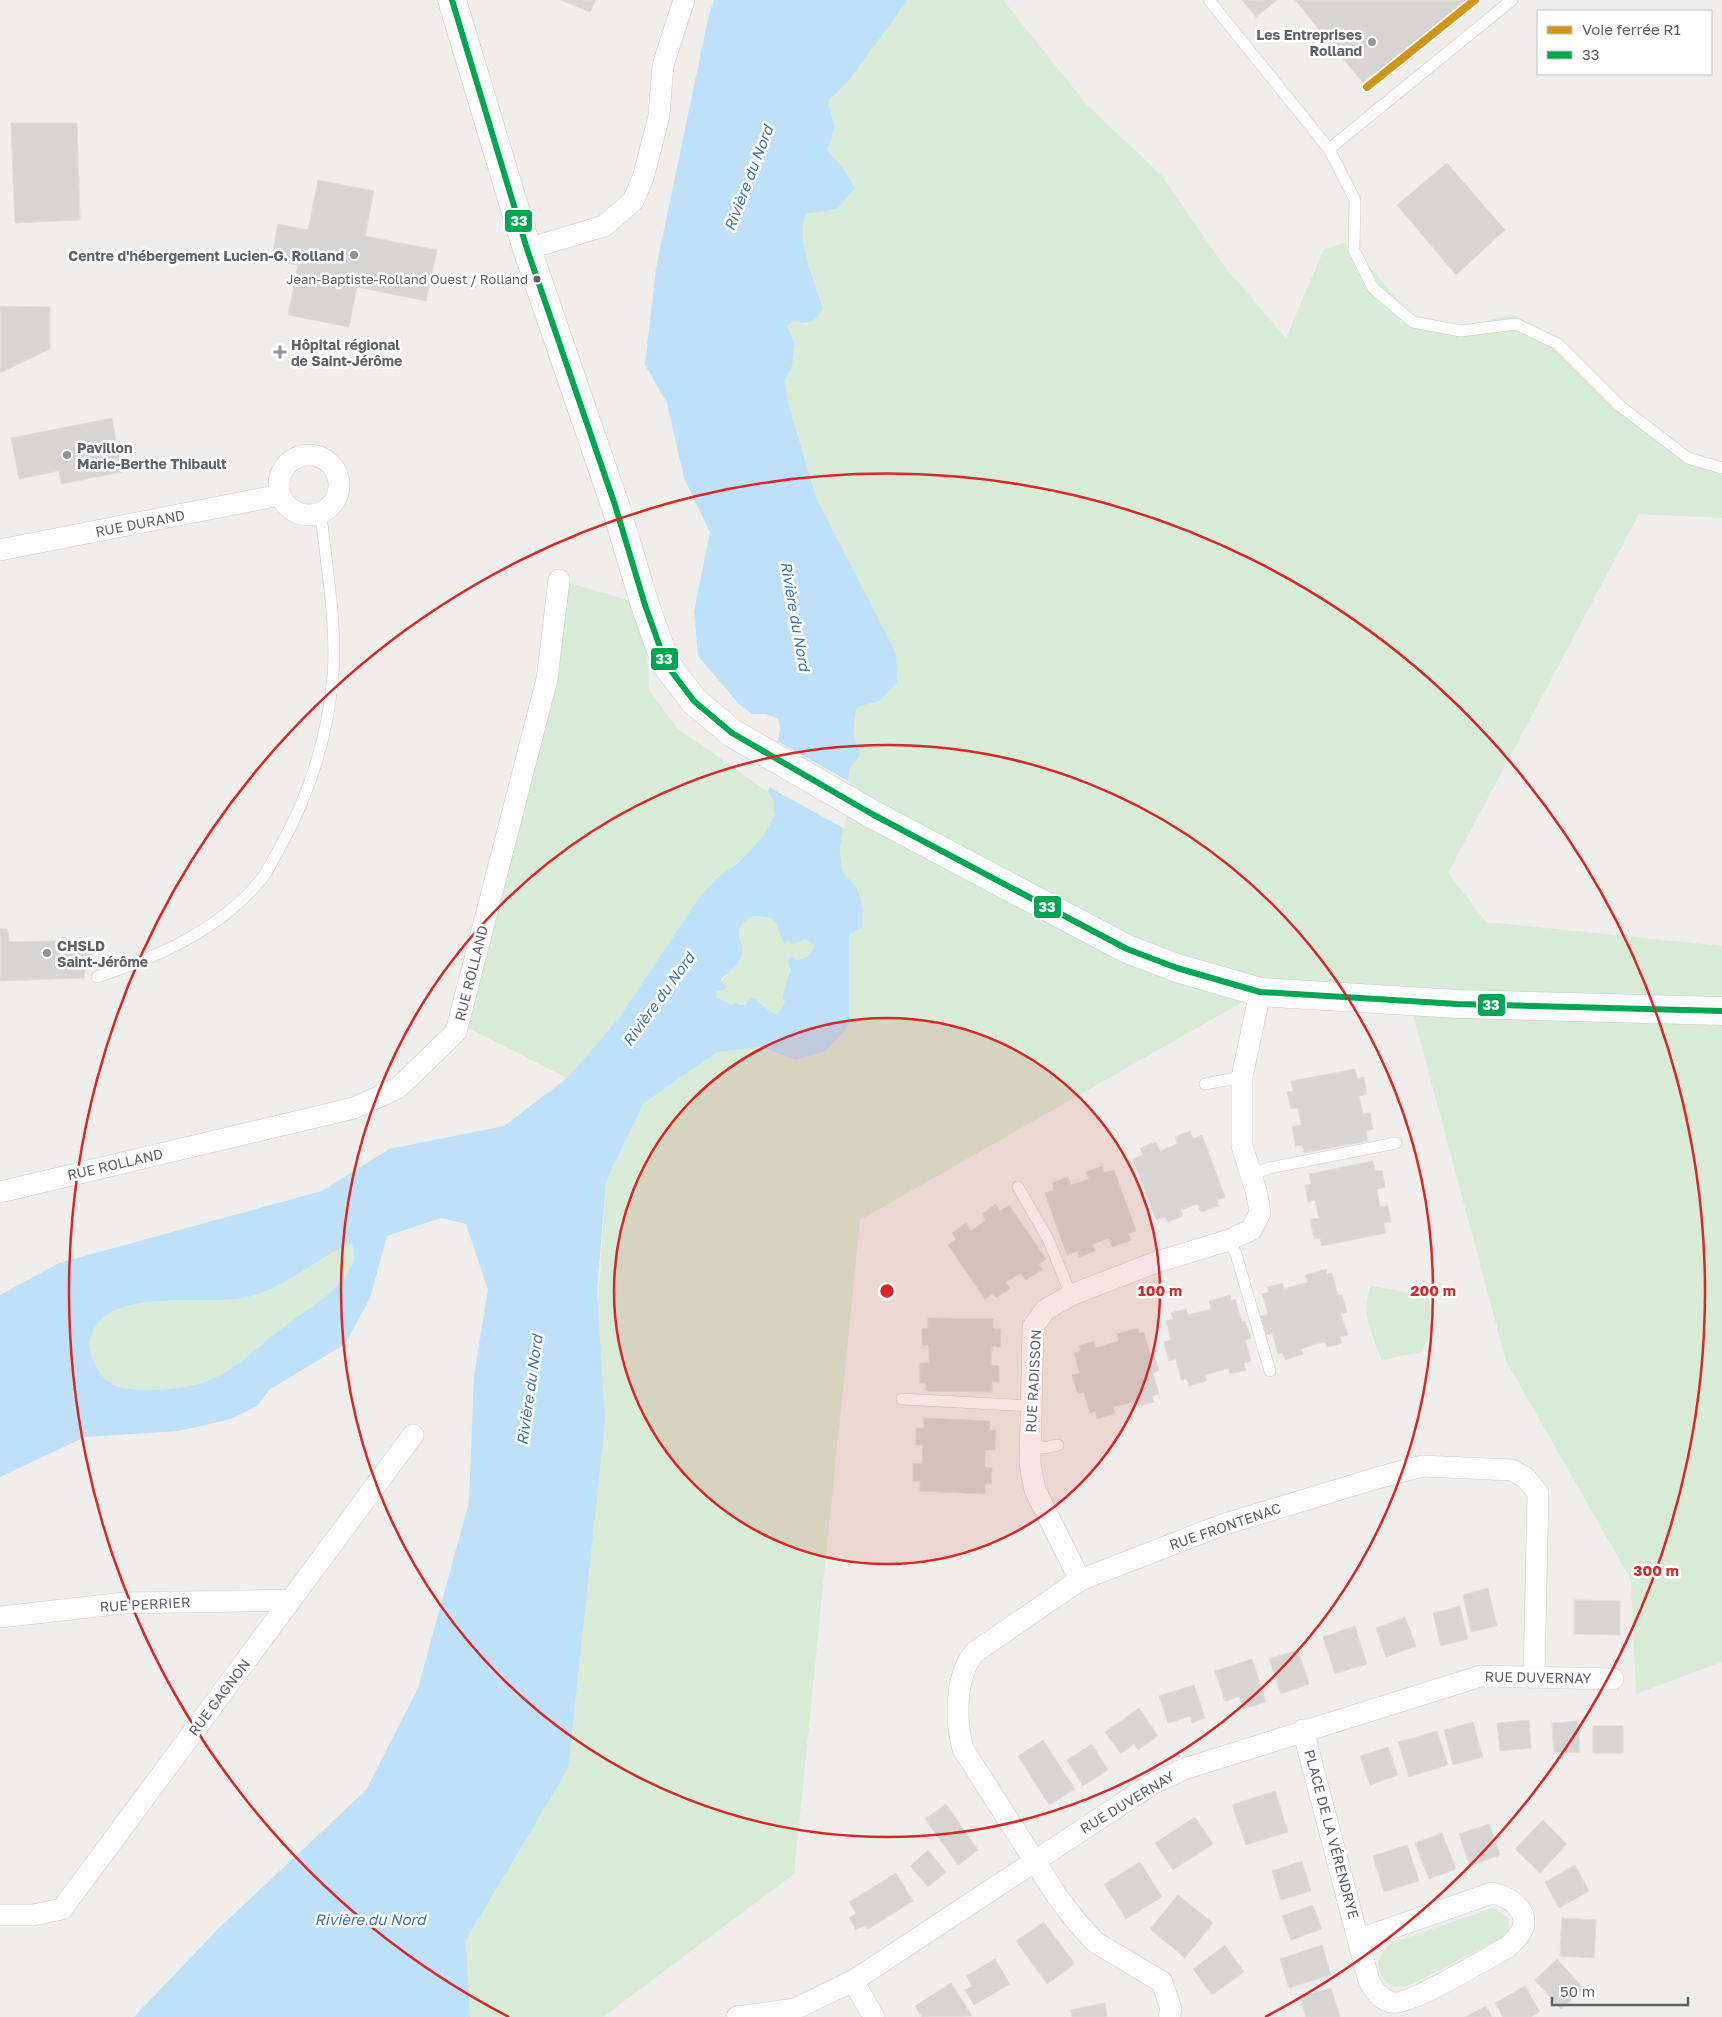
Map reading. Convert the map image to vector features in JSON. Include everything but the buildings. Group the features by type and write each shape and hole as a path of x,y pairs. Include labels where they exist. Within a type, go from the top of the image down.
{"street":[{"path":"452,0 527,249 615,505 645,605 666,664 694,701 732,733 872,814 1127,949 1177,968 1260,992 1458,1004 1722,1011"},
{"path":"527,249 604,226 633,201 643,178 657,125 663,65 684,0"},
{"path":"299,456 320,456 333,466 338,475 340,486 332,505 321,513 310,516 294,511 280,495 279,480 282,470 289,462 299,456"},
{"name":"RUE DURAND","path":"0,550 280,495"},
{"name":"RUE ROLLAND","path":"0,1192 354,1108 398,1088 456,1032 547,680 559,580"},
{"name":"RUE RADISSON","path":"1080,1580 1035,1490 1030,1464 1033,1327 1044,1310 1071,1295 1154,1263 1229,1240 1251,1230 1260,1213 1242,1146 1242,1077 1260,992"},
{"name":"RUE GAGNON","path":"0,1915 33,1915 62,1909 413,1435"},
{"name":"RUE FRONTENAC","path":"1169,2017 1171,2009 1162,1982 1095,1942 1057,1896 1036,1859 963,1748 959,1735 961,1681 966,1662 975,1652 1080,1580 1222,1525 1422,1466 1477,1467 1512,1470 1526,1478 1538,1493 1534,1676"},
{"name":"RUE PERRIER","path":"0,1617 124,1603 290,1600"},
{"name":"RUE DUVERNAY","path":"737,2017 795,2008 853,1981 1152,1784 1184,1769 1303,1730 1481,1676 1613,1679"},
{"name":"PLACE DE LA VÉRENDRYE","path":"1303,1730 1360,1938 1369,1980 1376,1993 1391,2002 1410,2000 1508,1947 1520,1934 1524,1919 1518,1905 1506,1895 1492,1893 1360,1938"},
{"path":"853,1981 874,2017"}],"lane":[{"path":"1208,0 1330,149 1355,200 1354,250 1373,288 1413,322 1461,331 1516,324 1558,344 1620,406 1688,458 1722,468"},
{"path":"1330,149 1512,0"},
{"path":"97,977 177,946 211,925 264,877 286,837 308,789 324,732 333,675 332,633 321,513"},
{"path":"1206,1084 1242,1077"},
{"path":"1251,1175 1269,1168 1396,1143"},
{"path":"1018,1187 1048,1239 1071,1295"},
{"path":"1229,1240 1236,1254 1270,1372"},
{"path":"902,1399 1031,1406"},
{"path":"1030,1440 1043,1448 1058,1446"}],"green space":[{"path":"908,0 1003,0 1087,105 1161,175 1225,267 1286,338 1324,249 1345,243 1377,275 1412,318 1462,326 1513,315 1559,341 1623,406 1693,456 1722,466 1722,518 1639,514 1448,873 1486,922 1722,946 1722,1662 1636,1694 1631,1580 1506,1361 1412,1010 1260,992 860,1220 794,1874 603,2017 470,2017 466,1940 568,1769 606,1181 644,1103 717,1052 761,1047 795,1060 849,1025 849,934 862,927 863,909 857,888 842,871 840,849 850,767 861,755 854,737 855,720 857,707 880,701 896,653 816,497 787,399 785,380 792,366 787,326 794,321 806,325 823,309 804,249 803,225 806,214 836,209 843,168 827,150 835,128 828,101 850,79"},
{"path":"559,580 645,605 649,690 677,728 768,792 775,811 772,823 760,840 734,865 719,876 619,1018 567,1078 458,1023"},
{"path":"750,917 772,918 783,941 789,941 793,944 806,939 814,945 810,955 790,965 786,990 782,998 785,1003 778,1014 769,1013 761,1002 726,1004 716,997 716,992 741,944 739,939 740,926"},
{"path":"352,1244 354,1253 353,1263 336,1287 236,1365 216,1378 195,1385 169,1389 139,1390 126,1388 106,1380 93,1359 90,1347 91,1336 101,1320 116,1310 135,1304 158,1301 225,1300 255,1295 293,1277 340,1248"},
{"path":"1371,1286 1428,1296 1434,1325 1421,1352 1382,1360 1371,1333 1367,1314 1366,1304"},
{"path":"1494,1908 1509,1919 1509,1931 1500,1939 1408,1986 1393,1987 1386,1982 1379,1971 1378,1965 1381,1954 1391,1943"}],"water":[{"name":"Rivière du Nord","path":"714,0 908,0 850,79 828,101 835,128 827,150 843,168 855,188 837,209 806,214 803,225 804,249 823,309 811,322 794,321 787,326 795,343 792,366 785,380 787,399 816,497 896,653 897,682 880,701 857,707 855,720 854,737 861,755 850,767 840,849 842,871 857,888 863,909 862,927 849,934 849,1025 826,1051 795,1060 761,1047 717,1052 644,1103 606,1181 597,1291 605,1422 568,1769 466,1940 470,2017 134,2017 218,1929 366,1790 418,1688 469,1502 474,1376 488,1290 466,1224 441,1218 387,1236 370,1298 345,1344 269,1390 257,1406 231,1419 179,1431 85,1437 0,1477 0,1295 59,1263 322,1191 389,1149 504,1126 567,1078 619,1018 701,895 719,876 738,863 763,837 775,815 773,800 768,792 780,729 778,719 766,714 752,714 739,704 698,656 694,612 710,532 684,478 667,403 645,365 656,268 709,14","holes":["750,917 772,918 776,923 783,942 789,941 793,944 806,939 814,945 811,953 806,957 797,960 792,956 788,959 790,971 782,998 785,1002 778,1014 770,1012 752,997 746,1004 740,1005 736,1003 731,1005 716,997 717,991 725,990 727,986 721,982 721,979 736,965 741,956 740,926","352,1244 354,1253 353,1263 336,1287 236,1365 216,1378 195,1385 169,1389 139,1390 126,1388 106,1380 93,1359 90,1347 91,1336 101,1320 116,1310 135,1304 158,1301 225,1300 255,1295 293,1277 340,1248"]}],"pier":[{"path":"775,740 850,782 845,829 767,786"}],"rail line":[{"name":"R1","path":"1367,87 1475,0"}],"transit line":[{"name":"33","path":"452,0 527,249 615,505 645,605 666,664 694,701 732,733 872,814 1127,949 1177,968 1260,992 1458,1004 1722,1011"}],"place":[{"name":"Les Entreprises Rolland","path":"1372,42"},
{"name":"Centre d'hébergement Lucien-G. Rolland","path":"354,255"},
{"name":"Jean-Baptiste-Rolland Ouest / Rolland","path":"537,279"},
{"name":"Hôpital régional de Saint-Jérôme","path":"280,352"},
{"name":"Pavillon Marie-Berthe Thibault","path":"67,455"},
{"name":"CHSLD Saint-Jérôme","path":"47,953"}]}
